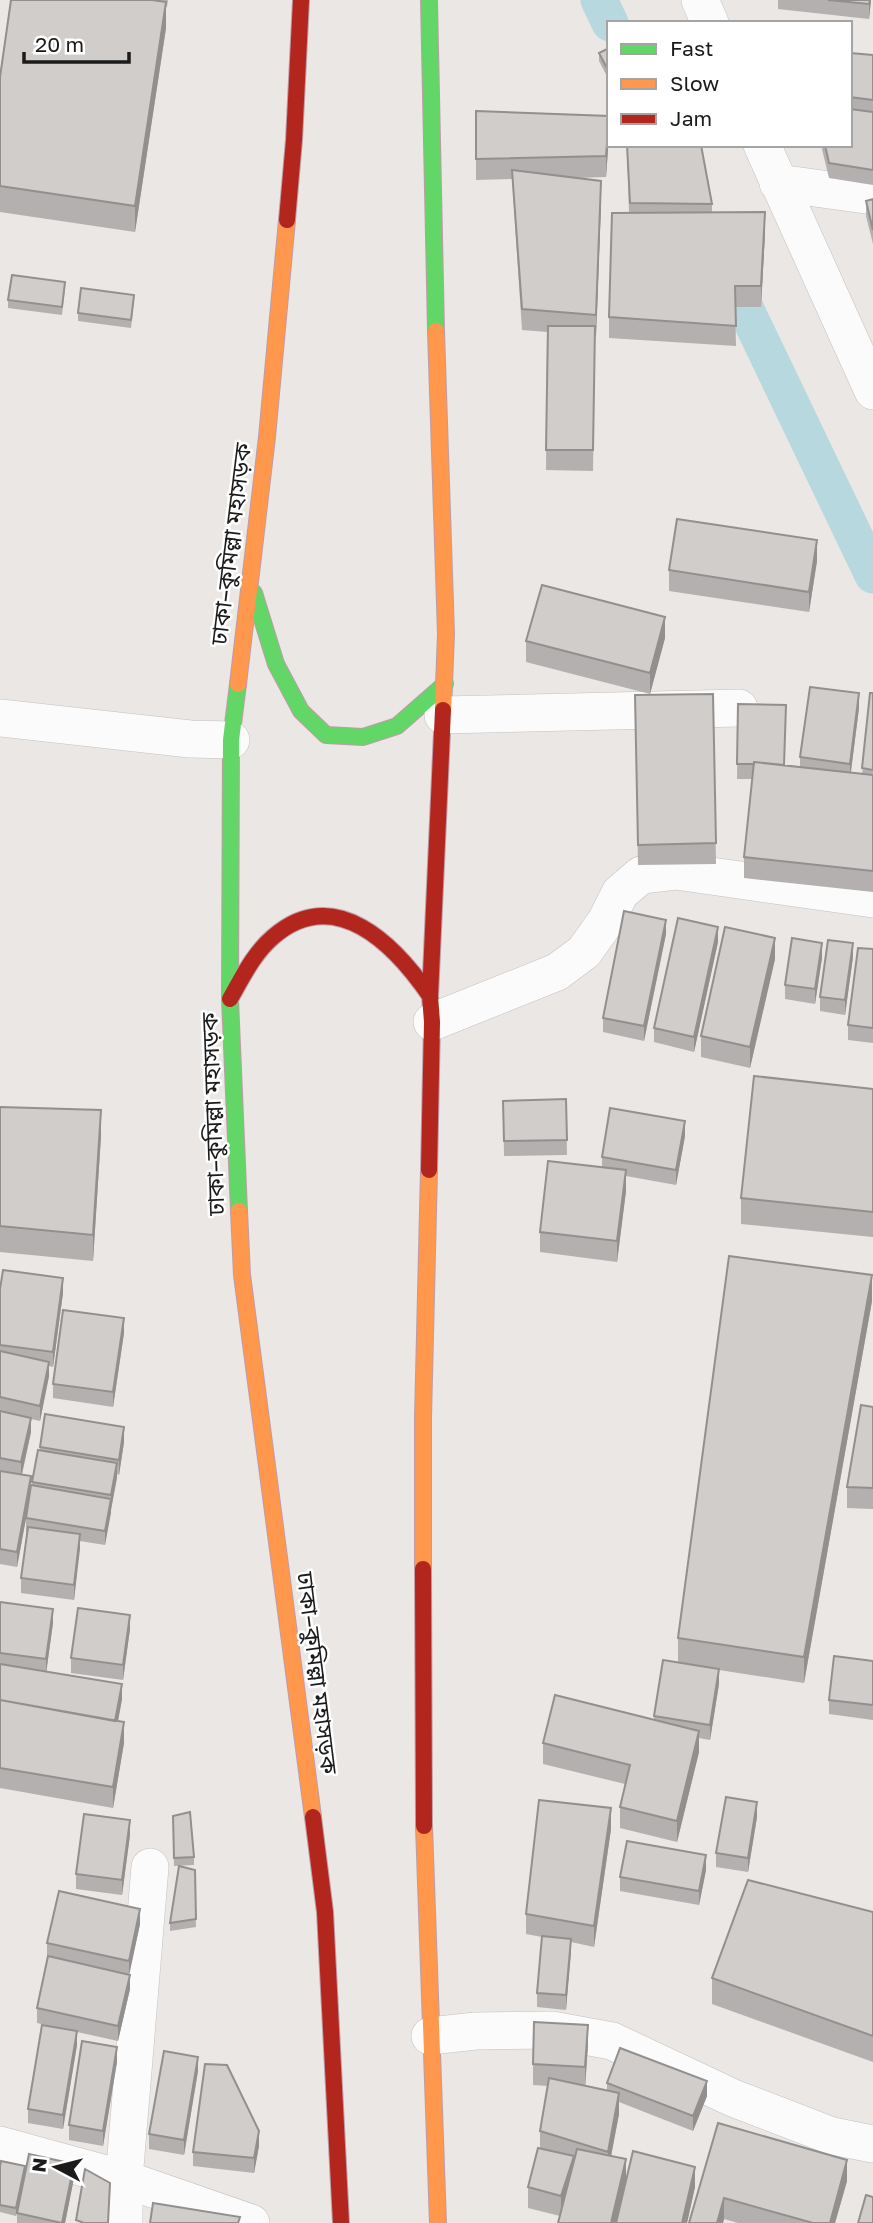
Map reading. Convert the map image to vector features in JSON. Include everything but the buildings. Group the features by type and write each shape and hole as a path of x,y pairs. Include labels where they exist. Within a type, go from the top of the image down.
{"highway":[{"name":"ঢাকা–কুমিল্লা মহাসড়ক","path":"301,0 294,140 267,437 230,740 230,999 242,1275 325,1912 341,2223"},
{"path":"429,0 446,634 431,1009 423,1418 423,1790 438,2223"},
{"path":"250,582 276,664 301,712 326,735 363,737 397,726 444,699"},
{"path":"230,999 248,968 274,936 306,917 335,916 363,924 401,957 431,1009"}],"street":[{"path":"700,0 709,21"},
{"path":"763,147 873,391"},
{"path":"778,183 873,196"},
{"path":"444,699 739,708"},
{"path":"0,718 190,739 230,740"},
{"path":"431,1009 557,972 584,952 606,920 620,892 641,874 676,871 873,899"},
{"path":"124,2223 124,2179 150,1867"},
{"path":"430,2036 476,2031 552,2030 612,2041 733,2098 832,2136 873,2144"},
{"path":"0,2145 124,2179 251,2223"}],"waterway":[{"path":"599,0 609,21"},
{"path":"724,264 873,575"}],"traffic: fast":[{"path":"429,0 436,331"},
{"path":"254,593 276,664 301,711 326,735 363,737 397,726 445,684"},
{"path":"238,684 231,740 230,999 239,1211"}],"traffic: slow":[{"path":"238,684 267,437 287,220"},
{"path":"436,331 446,634 443,710"},
{"path":"423,1569 423,1418 429,1170"},
{"path":"239,1211 242,1275 313,1817"},
{"path":"424,1826 438,2223"}],"traffic: jam":[{"path":"287,220 301,0"},
{"path":"429,1170 432,1022 430,996 443,710"},
{"path":"230,999 266,943 296,922 319,916 341,918 362,927 399,958 430,996"},
{"path":"423,1569 424,1826"},
{"path":"313,1817 325,1912 341,2223"}]}
